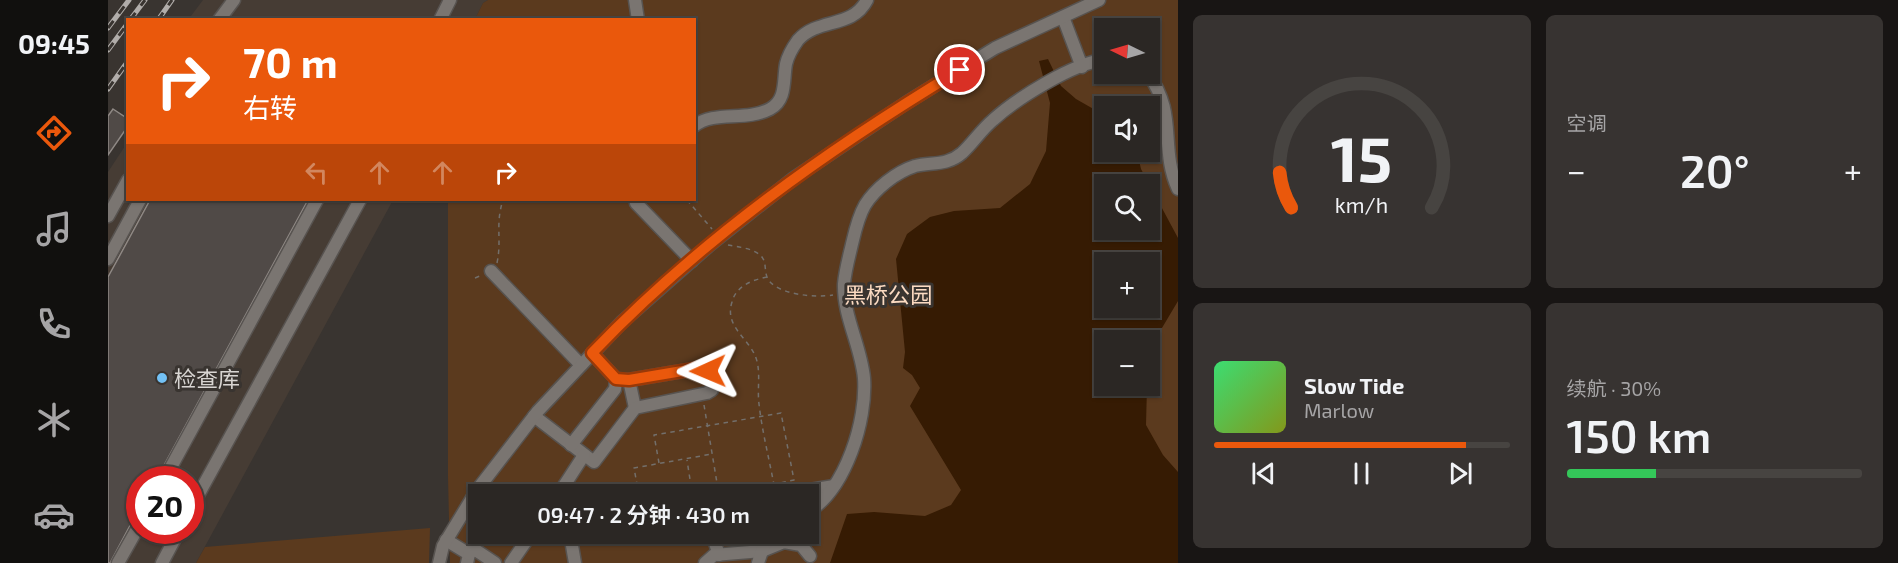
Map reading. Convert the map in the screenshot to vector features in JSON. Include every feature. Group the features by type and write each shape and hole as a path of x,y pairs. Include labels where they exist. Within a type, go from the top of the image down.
{"street":[{"path":"220,18 234,0"},
{"path":"441,18 450,0"},
{"path":"635,0 638,18"},
{"path":"696,124 701,120 719,117 754,115 777,104 782,96 786,63 797,42 806,32 852,17 863,9 867,0"},
{"path":"439,563 443,546 477,490 534,416 622,322 719,237 794,178 906,103 995,48 1099,0"},
{"path":"1063,17 1082,67"},
{"path":"819,503 834,486 852,450 860,425 864,378 845,293 847,265 857,225 865,206 885,183 914,166 945,163 961,154 993,119 1013,103 1061,76 1094,63"},
{"path":"1156,84 1166,97 1170,110 1173,171 1178,189"},
{"path":"108,216 126,184"},
{"path":"108,259 139,201"},
{"path":"172,466 317,201"},
{"path":"204,484 359,201"},
{"path":"637,201 636,203 692,261"},
{"path":"491,271 581,365"},
{"path":"592,353 635,408"},
{"path":"534,416 594,462 635,408 702,395 711,390 713,382 708,371 700,368 629,380 615,385 571,444"},
{"path":"629,380 635,408"},
{"path":"567,484 585,455"},
{"path":"819,488 834,486"},
{"path":"447,540 468,559 474,549 495,563"},
{"path":"705,563 714,555 760,557 784,542 801,545 810,556"},
{"path":"118,563 129,544"},
{"path":"162,563 172,544"},
{"path":"512,563 524,544"},
{"path":"572,544 575,563"},
{"path":"715,544 719,555"}],"path":[{"path":"475,278 491,271 497,265 498,217 503,201"},
{"path":"688,201 728,245 759,254 764,260 767,277 772,283 795,294 824,296 845,293"},
{"path":"659,463 654,435 761,417 781,413 794,480 774,484 761,417 756,360 732,323 730,313 737,292 744,285 767,277"},
{"path":"702,395 717,484"},
{"path":"637,484 634,468 712,454"},
{"path":"687,458 691,484"}],"shaded area":[{"path":"203,0 488,0 483,3 476,18 190,18"},
{"path":"1048,59 1061,86 1076,99 1094,109 1094,162 1139,162 1144,174 1094,174 1094,240 1160,240 1160,204 1178,238 1178,301 1160,331 1094,330 1094,396 1147,396 1146,425 1163,455 1178,472 1178,563 830,563 847,514 874,512 925,516 951,505 961,490 910,406 920,388 912,375 903,368 905,352 896,259 907,234 930,217 954,211 1000,208 1030,184 1046,151 1050,103 1039,61"},
{"path":"126,145 126,201 392,201 196,563 108,563 108,172"}],"green space":[{"name":"黑桥公园","path":"488,0 1178,0 1178,563 450,563 448,201 696,201 696,18 476,18 483,3"},
{"path":"430,528 429,563 196,563 205,547"}],"building":[{"path":"113,109 126,118 126,129 108,155 108,116"},
{"name":"检查库","path":"149,201 307,201 164,466 126,466 126,533 108,563 108,277"}],"railway":[{"path":"108,28 129,0"},
{"path":"132,18 145,0"},
{"path":"159,18 172,0"},
{"path":"108,50 126,26"},
{"path":"108,89 126,64"}],"place":[{"name":"检查库","path":"162,378"}],"route":[{"path":"708,371 700,368 629,380 616,379 592,353 622,322 712,243 794,178 960,70"}]}
